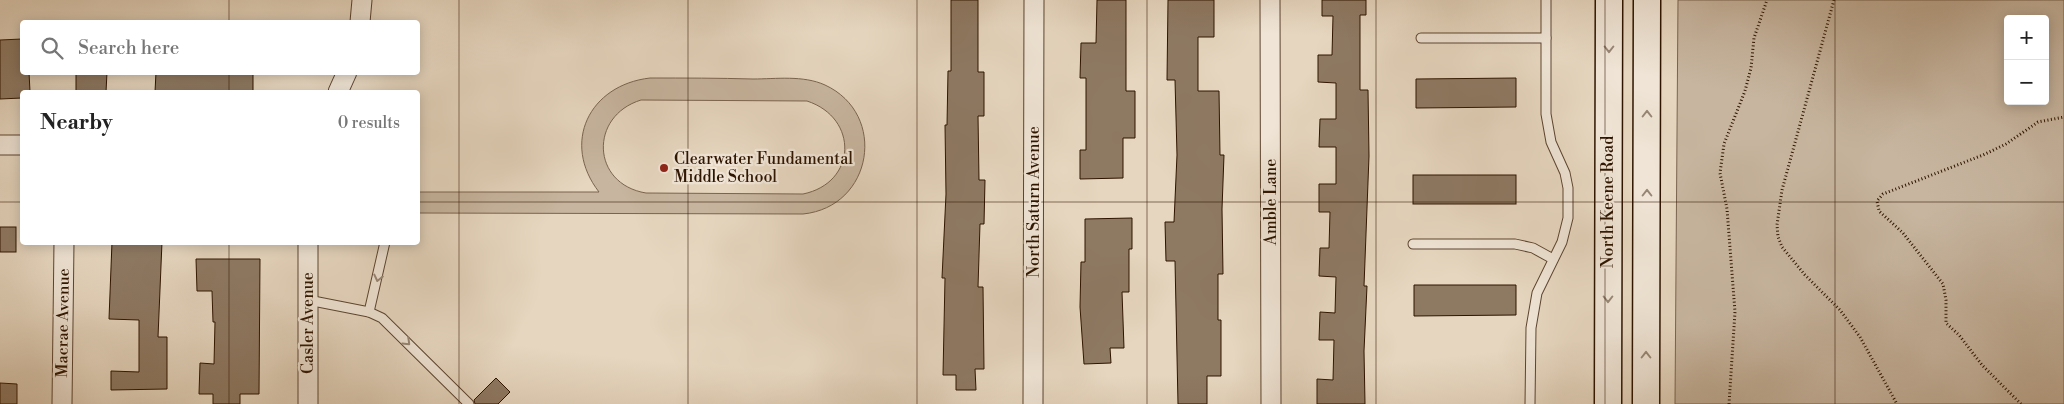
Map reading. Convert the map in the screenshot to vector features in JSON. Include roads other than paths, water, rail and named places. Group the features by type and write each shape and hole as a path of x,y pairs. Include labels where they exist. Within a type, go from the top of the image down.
{"main road":[{"name":"North Keene Road","path":"1608,404 1609,0"},
{"path":"1646,404 1647,0"}],"street":[{"path":"360,20 362,0"},
{"name":"North Saturn Avenue","path":"1033,404 1034,0"},
{"name":"Amble Lane","path":"1270,0 1271,404"},
{"path":"339,90 346,75"},
{"path":"0,145 20,145"},
{"name":"Macrae Avenue","path":"62,404 64,245"},
{"name":"Casler Avenue","path":"308,245 308,404"}],"lane":[{"path":"1530,404 1531,328 1537,293 1562,242 1568,218 1568,188 1565,173 1551,142 1546,114 1546,0"},
{"path":"1421,38 1546,38"},
{"path":"1413,244 1515,244 1533,248 1553,258"},
{"path":"369,312 384,245"},
{"path":"308,300 369,312 382,318 469,404"}],"place":[{"name":"Clearwater Fundamental Middle School","path":"664,168"}]}
